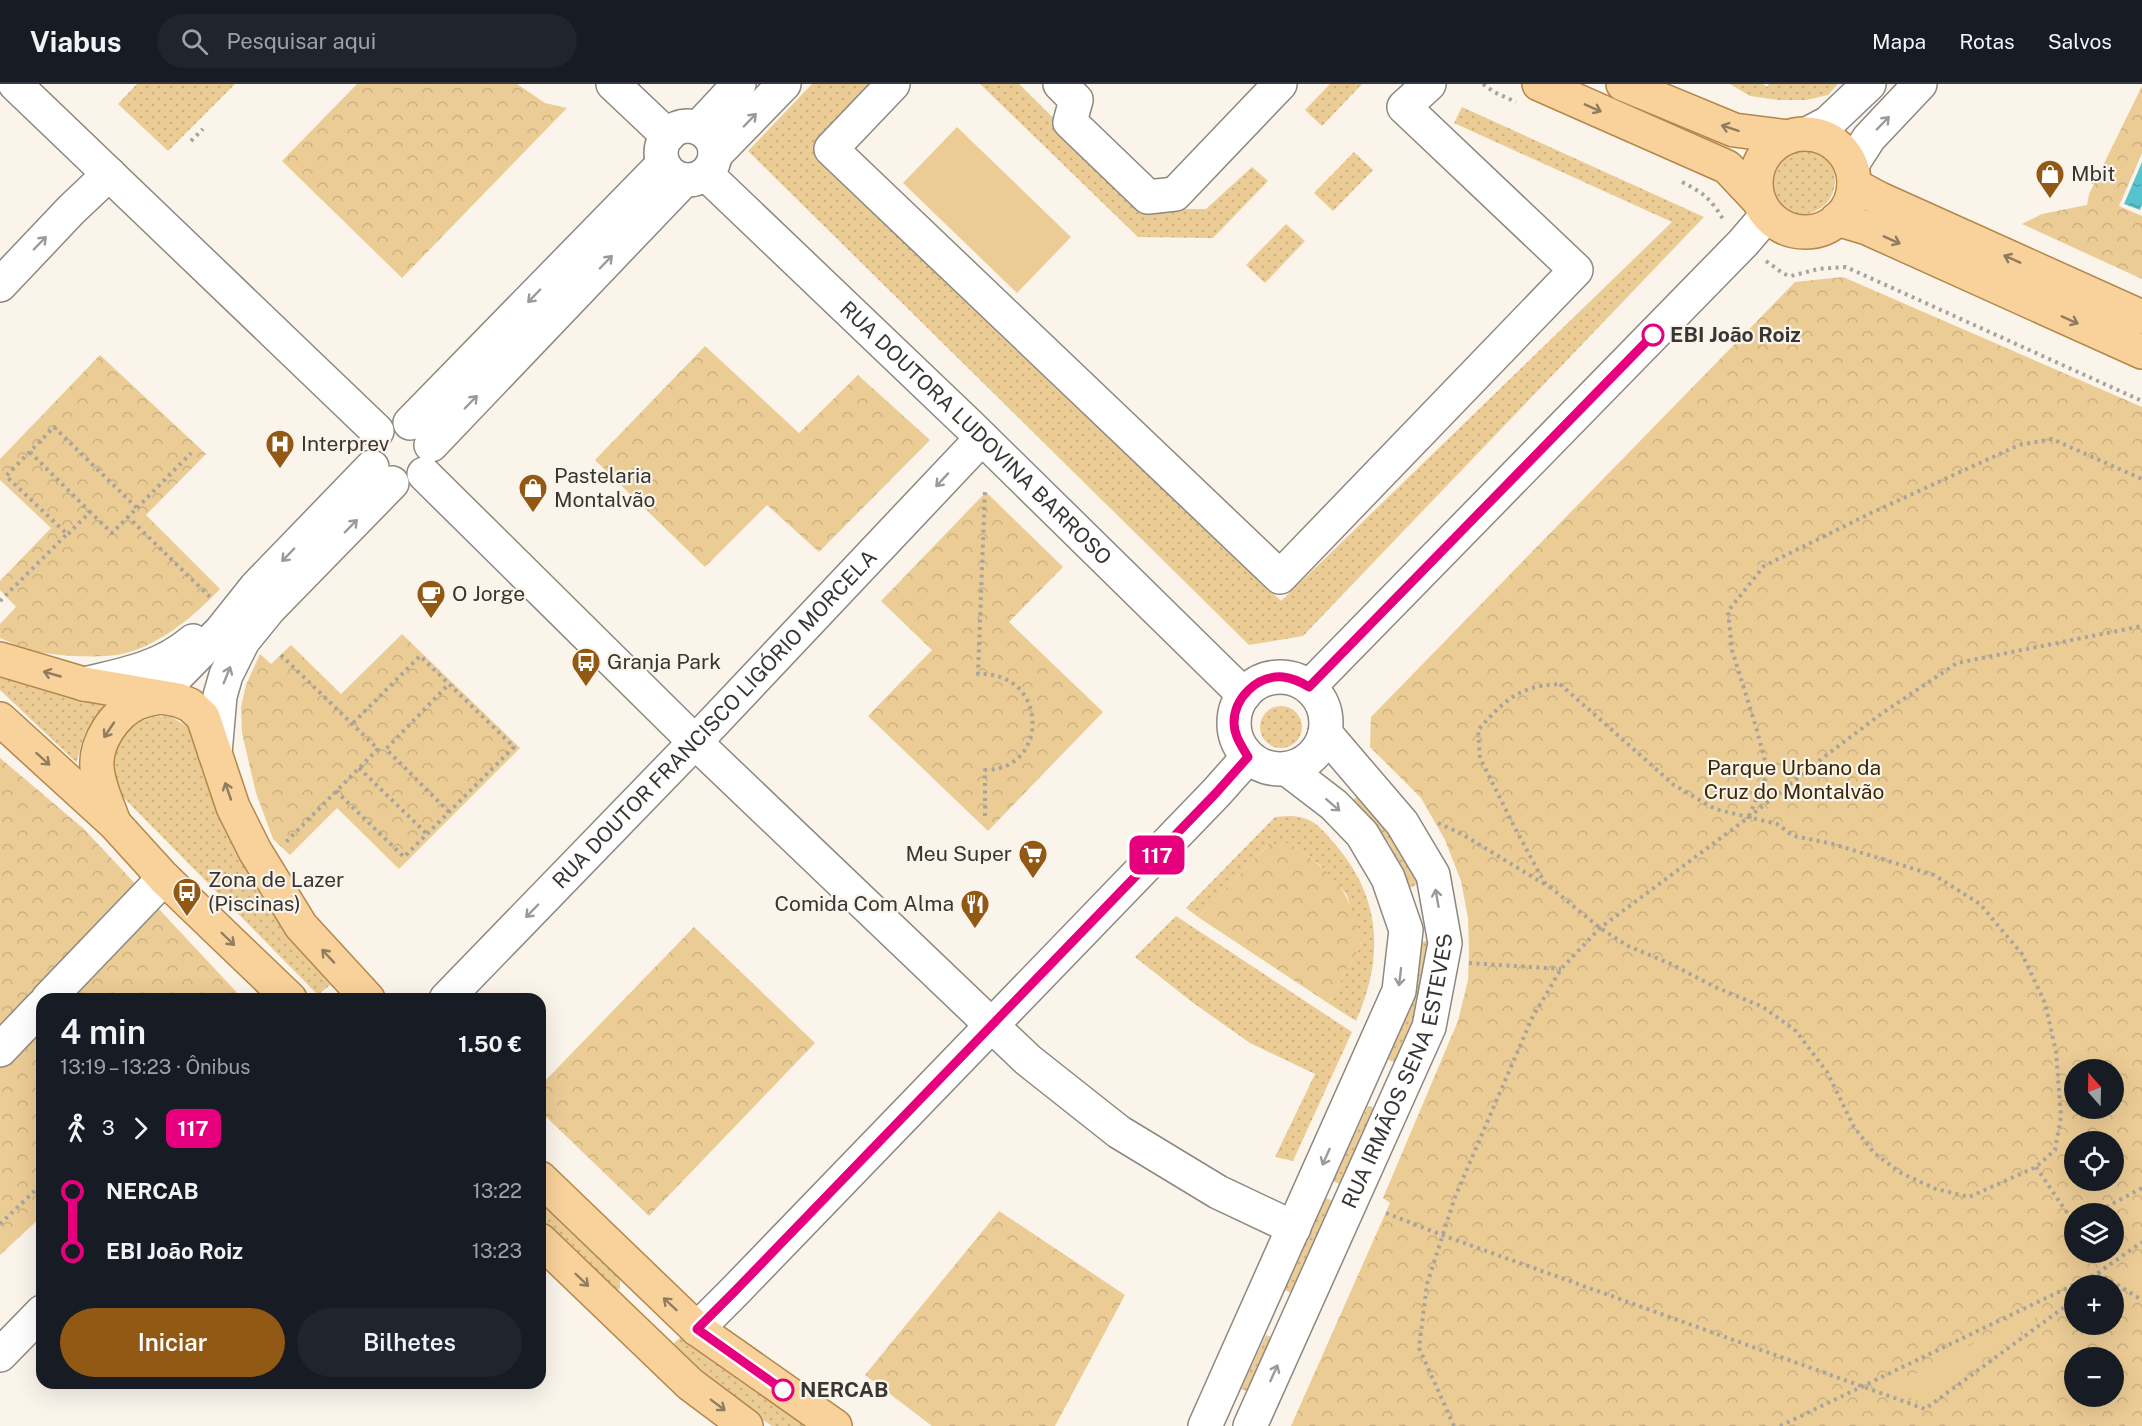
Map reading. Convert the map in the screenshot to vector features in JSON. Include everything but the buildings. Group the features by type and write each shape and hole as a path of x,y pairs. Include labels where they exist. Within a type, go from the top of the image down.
{"main road":[{"path":"1539,84 1727,167 1780,225 1794,231 1810,232 1825,228 1838,219 1849,204 1852,176 1844,153 1834,143 1821,136 1734,130 1623,84"},
{"path":"1763,207 1755,184 1757,169 1764,155 1774,144 1797,135"},
{"path":"1852,176 1880,199 2142,317"},
{"path":"1838,219 1867,228 2142,352"},
{"path":"0,659 84,684 155,698 178,700 190,705 203,717 233,807 255,851 301,926 354,993"},
{"path":"114,824 101,786 97,766 99,751 111,725 135,704 155,698"},
{"path":"0,719 114,824 164,878 284,993"},
{"path":"546,1184 697,1329 835,1426"},
{"path":"546,1246 690,1384 746,1426"}],"street":[{"path":"15,84 377,431"},
{"name":"RUA DOUTORA LUDOVINA BARROSO","path":"613,84 982,438 1244,695"},
{"path":"739,84 689,156 421,447 416,480 406,484 382,475 369,456 370,446 377,431 389,424 399,422 421,447 695,742 1028,1059 1119,1132 1218,1192 1294,1228"},
{"path":"689,156 784,84"},
{"path":"893,84 831,149 1280,577 1576,270 1404,107 1429,84"},
{"path":"1060,84 1076,100 1070,122 1148,197 1175,194 1280,84"},
{"path":"1797,135 1828,123 1869,84"},
{"path":"1852,176 1869,138 1920,84"},
{"path":"0,285 109,174"},
{"path":"1309,687 1726,260 1763,207"},
{"name":"RUA DOUTOR FRANCISCO LIGÓRIO MORCELA","path":"452,993 695,742 982,438"},
{"path":"84,684 145,669 184,649 382,475"},
{"path":"215,753 220,696 226,675 243,641 382,475"},
{"path":"155,698 221,631 256,587"},
{"path":"1282,677 1296,680 1309,687 1318,696 1324,708 1326,721 1325,733 1320,746 1311,757 1287,769 1271,768 1248,757 1237,739 1234,724 1236,708 1244,695 1255,685 1268,679 1282,677"},
{"name":"RUA IRMÃOS SENA ESTEVES","path":"1250,1426 1429,1027 1445,943 1433,875 1402,823 1325,733"},
{"path":"697,1329 992,1026 1248,757"},
{"name":"RUA IRMÃOS SENA ESTEVES","path":"1205,1426 1399,991 1406,930 1388,878 1362,834 1334,805 1287,769"},
{"path":"54,993 164,878"},
{"path":"0,1050 36,1012"},
{"path":"0,1355 36,1318"}],"path":[{"path":"191,141 203,129"},
{"path":"2091,183 2095,175"},
{"path":"1765,259 1784,274 1791,276 1818,269 1846,267 2142,401"},
{"path":"67,534 6,476 54,427 137,508"},
{"path":"1749,817 1768,772 1732,650 1728,610 1764,566 1870,513 2019,445 2052,439 2142,479"},
{"path":"30,452 112,533 191,453"},
{"path":"984,816 985,770 994,770 1012,762 1033,735 1034,719 1030,703 1022,690 1009,680 990,673 978,674 985,489"},
{"path":"0,601 90,512"},
{"path":"128,517 217,604"},
{"path":"1454,1426 1419,1348 1427,1284 1455,1197 1532,1018 1561,969 1600,928 1749,817 1881,714 1957,663 2142,626"},
{"path":"281,655 378,749"},
{"path":"336,792 404,857 514,747 420,656 352,724"},
{"path":"386,749 449,684"},
{"path":"1560,684 1674,785 1715,809 1749,817 1777,824 1794,836 1833,844 1934,875 1980,904 2022,954 2045,1003 2056,1052 2061,1116 2055,1150 2036,1167 1969,1197 1936,1189 1901,1173 1874,1153 1854,1127 1827,1072 1796,1031 1764,1007 1715,987 1671,964 1628,946 1600,928 1544,882 1480,758 1478,730 1502,702 1537,685 1560,684"},
{"path":"284,844 378,749 386,749 449,812"},
{"path":"358,768 427,834"},
{"path":"1434,822 1460,833 1555,891"},
{"path":"1468,963 1561,969"},
{"path":"2036,1167 2064,1208"},
{"path":"2114,1203 2142,1188"},
{"path":"0,1224 36,1190"},
{"path":"1386,1212 1442,1235 1925,1409 2064,1307"},
{"path":"1780,1426 2098,1274 2142,1242"},
{"path":"2098,1274 2142,1300"}],"green space":[{"path":"137,84 235,84 168,151 118,104"},
{"path":"357,84 517,84 545,103 567,108 402,278 282,161"},
{"path":"812,84 874,84 813,147 1281,601 1672,222 1454,123 1462,107 1704,217 1303,636 1249,645 748,151"},
{"path":"980,84 1019,84 1145,209 1206,209 1252,167 1268,181 1213,238 1138,237"},
{"path":"1330,84 1362,84 1322,126 1305,110"},
{"path":"1730,84 1763,84 1767,87 1769,84 1838,84 1828,95 1806,100 1779,100 1750,96"},
{"path":"2142,86 2142,153 2119,206 2142,216 2142,279 2022,224 2042,214 2087,205 2089,194"},
{"path":"957,127 1071,237 1017,293 903,183"},
{"path":"1795,148 1809,148 1821,153 1830,162 1835,181 1833,194 1826,205 1809,214 1795,214 1783,209 1774,200 1769,188 1769,174 1774,162 1783,153"},
{"path":"1354,152 1373,170 1333,211 1314,193"},
{"path":"1286,224 1305,241 1265,283 1246,265"},
{"name":"Parque Urbano da Cruz do Montalvão","path":"1843,277 2142,407 2142,1426 1291,1426 1390,1203 1383,1198 1458,1021 1468,980 1468,918 1461,881 1445,840 1421,798 1370,747 1371,717 1795,282"},
{"path":"705,346 799,433 858,375 930,440 819,552 767,505 705,567 595,460"},
{"path":"100,355 206,454 146,515 220,589 199,610 173,630 160,639 131,652 98,656 39,652 0,638 0,624 16,607 0,590 0,581 51,528 0,480 0,459"},
{"path":"986,492 1063,567 1009,622 1103,712 988,831 868,716 932,650 881,601"},
{"path":"402,634 520,748 399,869 337,808 290,855 273,839 256,793 242,733 241,707 246,685 260,654 271,664 291,645 341,694"},
{"path":"0,673 112,700 88,728 77,763 0,690"},
{"path":"1281,706 1296,712 1302,727 1296,742 1281,748 1266,742 1260,727 1266,712"},
{"path":"157,716 172,717 198,734 226,819 265,904 330,985 320,993 316,993 118,792 110,764 116,741 135,723"},
{"path":"0,758 84,829 237,993 36,993 36,1222 0,1255"},
{"path":"1359,794 1406,856 1418,884 1410,888 1389,843 1352,801"},
{"path":"1290,816 1310,821 1335,844 1351,865 1370,907 1374,929 1374,951 1371,974 1356,1021 1328,1003 1361,945 1347,895 1320,865 1293,845 1269,844 1198,917 1186,908 1275,817"},
{"path":"1287,843 1309,857 1340,886 1357,926 1361,945 1328,1003 1198,917 1269,844"},
{"path":"1176,916 1352,1032 1293,1161 1275,1157 1315,1074 1250,1043 1192,1002 1135,957"},
{"path":"694,927 815,1043 649,1216 546,1117 546,1080"},
{"path":"1427,941 1422,989 1414,1019 1397,1064 1387,1059 1414,994 1419,964 1419,942"},
{"path":"1368,1106 1376,1109 1342,1185 1333,1181"},
{"path":"1326,1198 1335,1202 1293,1294 1285,1290"},
{"path":"546,1204 620,1279 620,1289 607,1291 546,1229"},
{"path":"999,1211 1125,1295 1055,1426 932,1426 865,1375"},
{"path":"2142,1261 2142,1293 2124,1282 2123,1275"},
{"path":"2033,1313 2036,1320 1924,1403 1885,1389"},
{"path":"1266,1335 1274,1338 1249,1392 1241,1389"},
{"path":"681,1337 691,1338 756,1391 806,1426 772,1426 742,1405 676,1351 674,1343"}],"water":[{"path":"2142,162 2142,205 2140,210 2124,204"}],"bus line":[{"name":"117","path":"783,1390 697,1329 1216,793 1248,757 1237,739 1234,724 1236,708 1244,695 1255,685 1268,679 1282,677 1296,680 1309,687 1653,335"}],"place":[{"name":"Mbit","path":"2050,200"},
{"name":"EBI João Roiz","path":"1653,335"},
{"name":"Interprev","path":"280,470"},
{"name":"Pastelaria Montalvão","path":"533,514"},
{"name":"O Jorge","path":"431,620"},
{"name":"Granja Park","path":"586,688"},
{"name":"Meu Super","path":"1033,880"},
{"name":"Zona de Lazer (Piscinas)","path":"187,918"},
{"name":"Comida Com Alma","path":"975,930"},
{"name":"NERCAB","path":"783,1390"}]}
